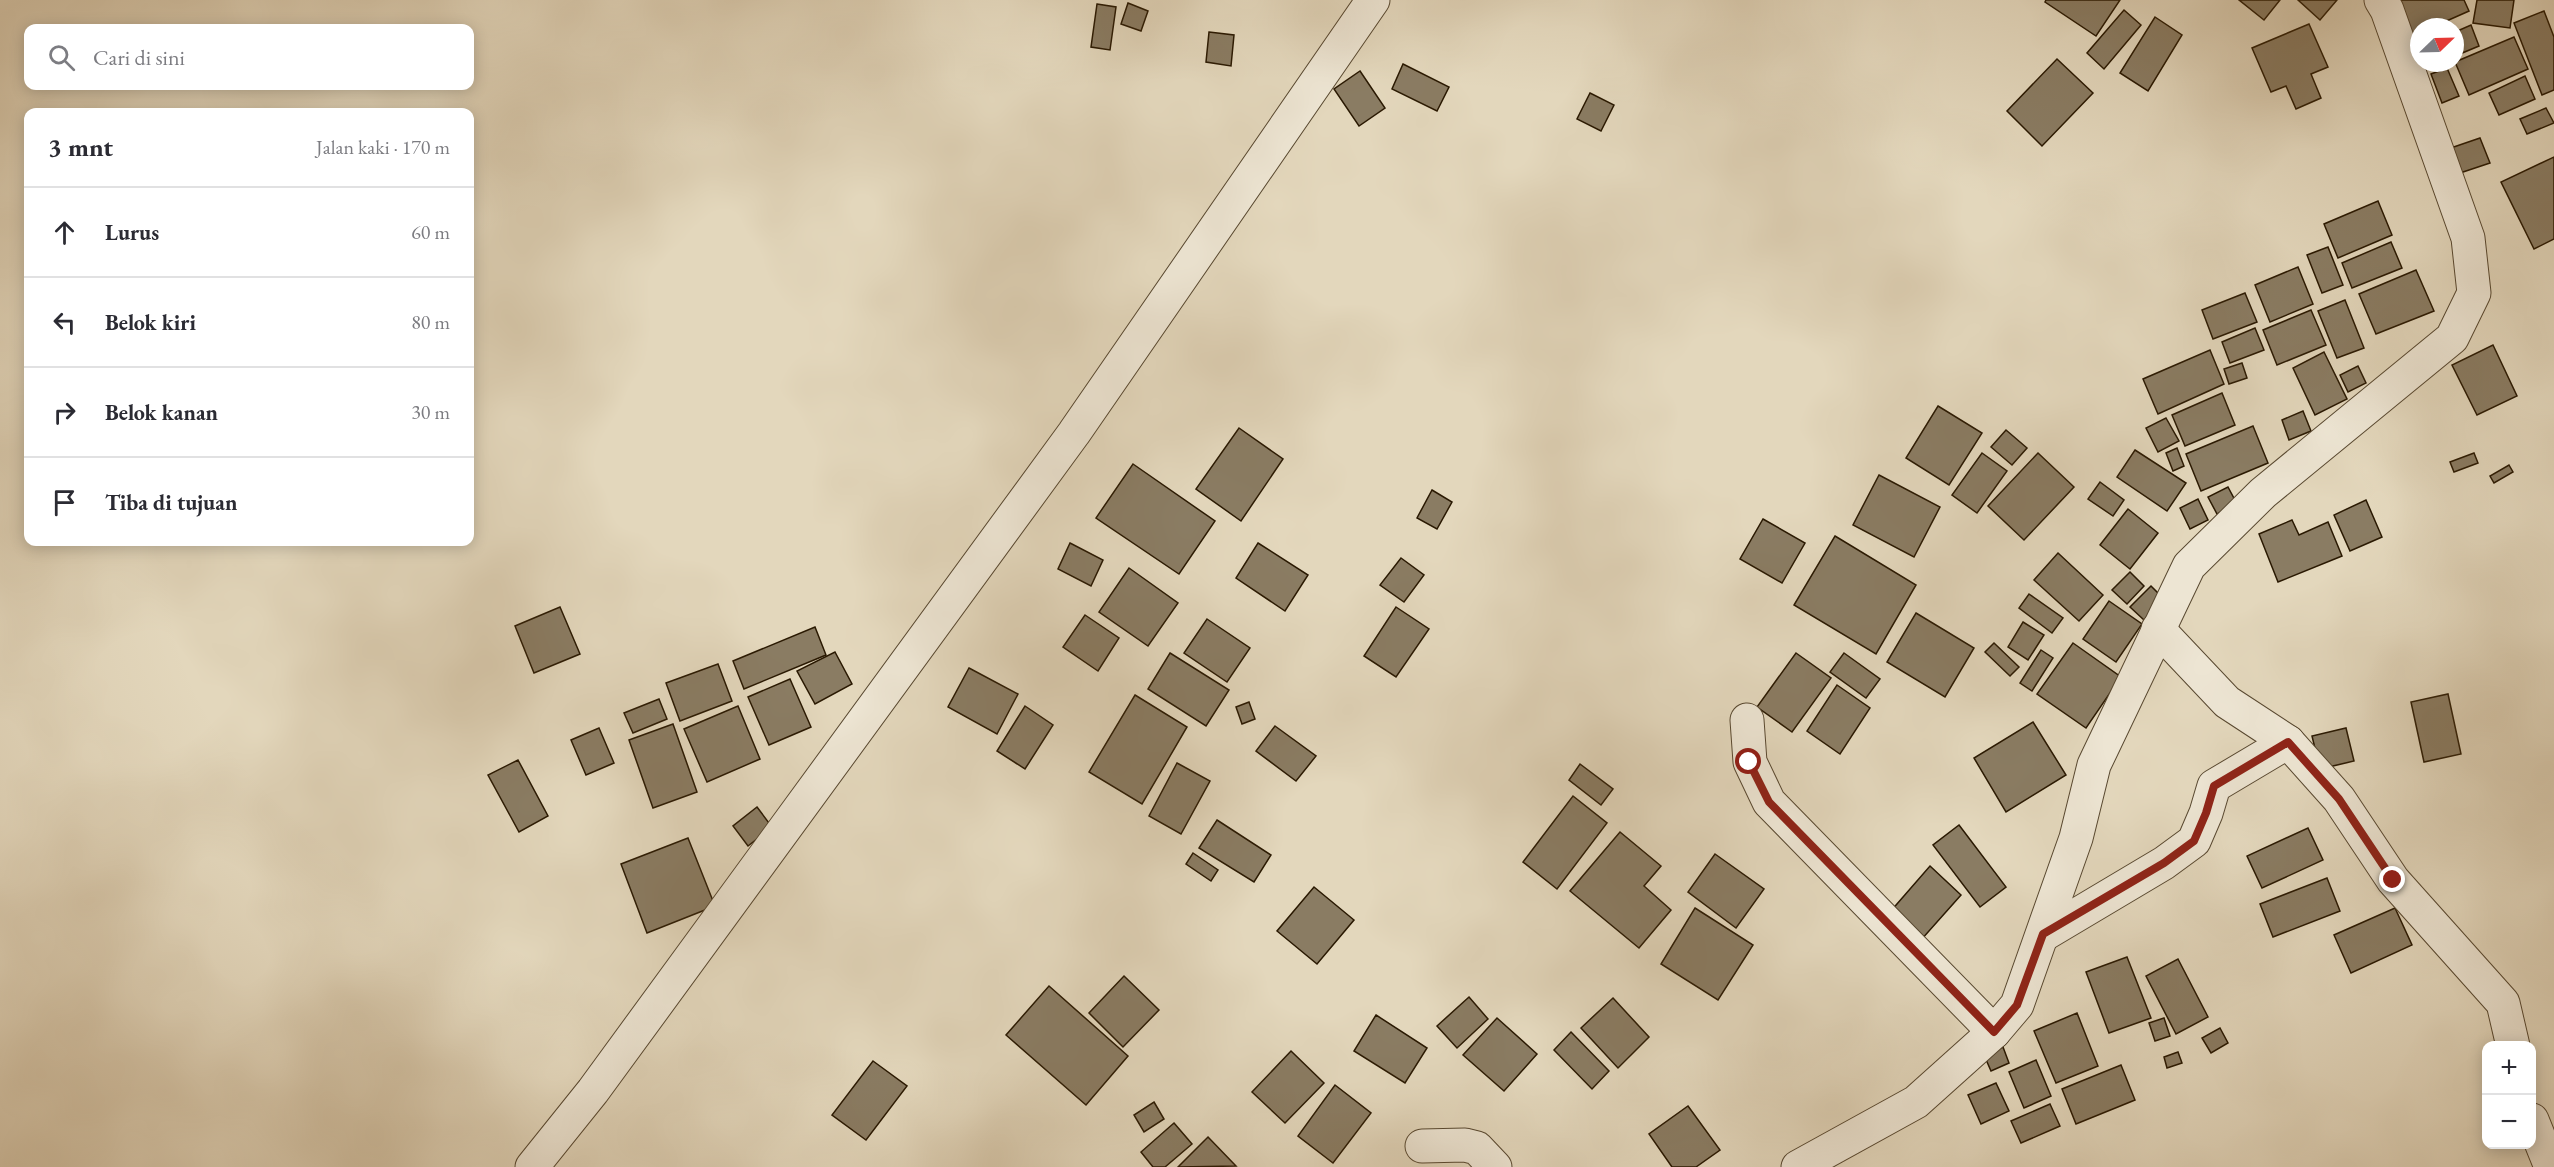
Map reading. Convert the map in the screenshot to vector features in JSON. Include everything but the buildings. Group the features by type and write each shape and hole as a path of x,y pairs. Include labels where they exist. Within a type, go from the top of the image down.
{"street":[{"path":"532,1167 593,1091 1074,433 1372,0"},
{"path":"1798,1167 1917,1102 1994,1032 2017,1005 2076,838 2094,765 2189,566 2263,492 2452,338 2474,293 2468,238 2382,0"},
{"path":"2158,629 2227,702 2288,742 2339,799 2393,880 2503,1003 2511,1041"},
{"path":"1747,720 1749,762 1769,802 1994,1032"},
{"path":"2043,934 2164,863 2194,841 2214,786 2288,742"},
{"path":"2536,1130 2551,1167"},
{"path":"1422,1146 1464,1145 1477,1148 1495,1167"}],"route":[{"path":"1749,762 1769,802 1994,1032 2017,1005 2043,934 2164,863 2194,841 2214,786 2288,742 2339,799 2393,880"}]}
